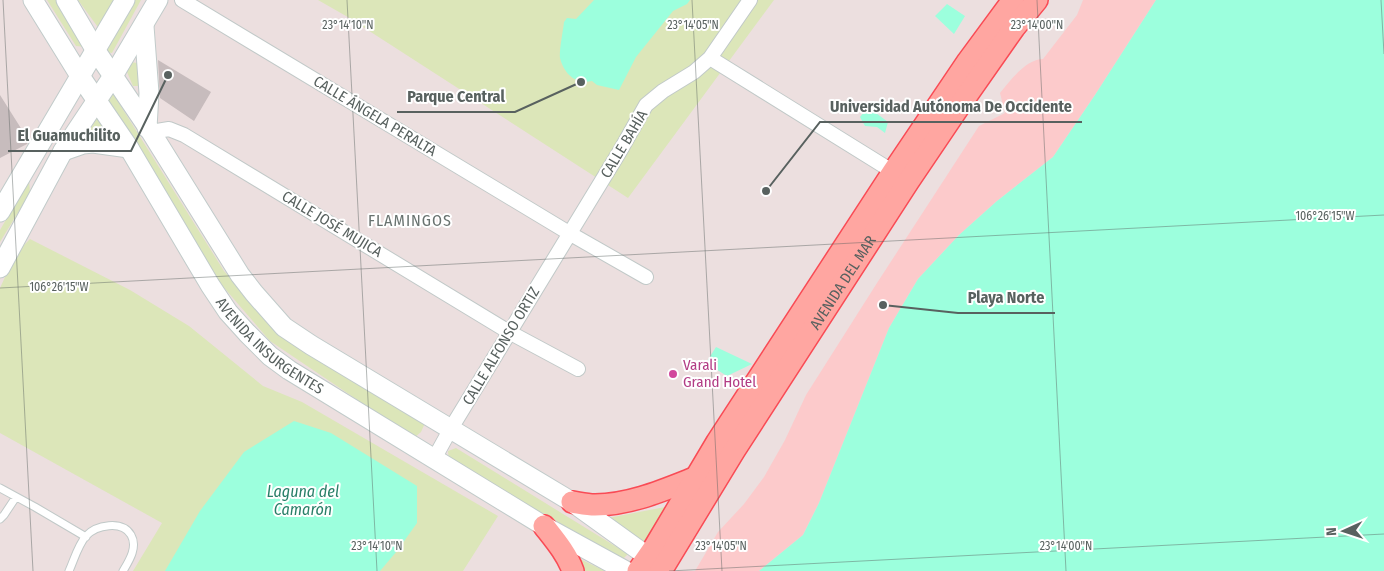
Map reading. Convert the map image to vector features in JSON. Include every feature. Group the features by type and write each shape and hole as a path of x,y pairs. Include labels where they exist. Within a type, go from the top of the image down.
{"main road":[{"name":"AVENIDA INSURGENTES","path":"33,0 96,101 129,148 210,285 228,312 270,356 289,370 544,526 626,571"},
{"name":"AVENIDA INSURGENTES","path":"66,0 96,51 149,130 240,275 284,327 310,345 572,502 652,566"},
{"path":"1,207 125,0"},
{"path":"1,263 63,151 113,76 158,0"},
{"name":"AVENIDA DEL MAR","path":"652,566 734,451 901,177 968,61 1013,0"},
{"name":"AVENIDA DEL MAR","path":"652,566 654,548 737,410 901,177 1037,0"},
{"path":"144,26 149,93 149,130"},
{"path":"63,151 83,144 129,148"},
{"path":"572,502 594,506 629,501 697,477"},
{"path":"544,526 562,549 573,571"}],"street":[{"name":"CALLE ÁNGELA PERALTA","path":"182,0 569,233 646,277"},
{"name":"CALLE BAHÍA","path":"569,233 646,105 663,91 694,72 710,58 750,0"},
{"path":"710,58 901,177"},
{"name":"CALLE JOSÉ MUJICA","path":"149,130 169,129 184,135 509,332 578,369"},
{"name":"CALLE ALFONSO ORTIZ","path":"434,459 569,233"}],"lane":[{"path":"0,488 35,506 86,537"},
{"path":"0,519 16,497"},
{"path":"69,571 86,537 94,530 114,525 128,532 131,536 133,547 130,559 123,571"}],"shaded area":[{"path":"47,0 57,0 86,47 76,46"},
{"path":"78,0 117,0 100,30"},
{"path":"132,0 141,0 112,53 107,52 107,46"},
{"path":"318,0 774,0 628,198 346,16"},
{"path":"131,62 137,63 139,66 141,84 138,86 133,86 127,72"},
{"path":"107,84 224,271 276,328 425,423 421,432 414,438 270,341 220,283 99,94"},
{"path":"98,116 111,136 86,136"},
{"path":"29,180 30,193 0,242 0,230"},
{"path":"30,239 130,290 189,326 263,386 302,402 498,516 463,571 133,571 162,523 0,433 0,288 16,253"},
{"path":"456,448 628,554 620,562 449,461 448,451"},
{"path":"665,507 666,513 640,548 603,519"},
{"path":"578,558 605,571 575,571"}],"sand":[{"path":"1083,0 1156,0 1053,157 997,201 959,235 918,279 889,328 819,503 803,535 759,571 695,571 718,532 744,504 764,477 785,440 806,395 979,126 1005,113 1000,93 1025,67 1037,60 1043,59 1077,15"}],"water":[{"path":"594,0 690,0 687,4 673,11 636,57 619,90 597,85 592,81 576,80 564,69 560,58 564,22 567,18 576,19"},
{"path":"1156,0 1384,0 1384,571 759,571 803,535 819,503 889,328 918,279 959,235 997,201 1053,157"},
{"path":"947,4 965,16 954,34 935,16"},
{"path":"868,107 888,122 885,133 877,127 865,126 860,117"},
{"path":"716,347 752,364 727,376 706,363"},
{"name":"Laguna del Camarón","path":"294,421 331,433 417,486 417,523 380,571 165,571 200,511 244,452"}],"building":[{"path":"158,60 211,92 194,121 160,98"},
{"path":"0,95 29,141 27,144 0,158"}],"place":[{"name":"El Guamuchilito","path":"168,75"},
{"name":"Parque Central","path":"581,82"},
{"name":"Universidad Autónoma De Occidente","path":"766,191"},
{"name":"Playa Norte","path":"883,305"},
{"name":"Varali Grand Hotel","path":"673,374"}],"district":[{"name":"FLAMINGOS","path":"410,220"}]}
